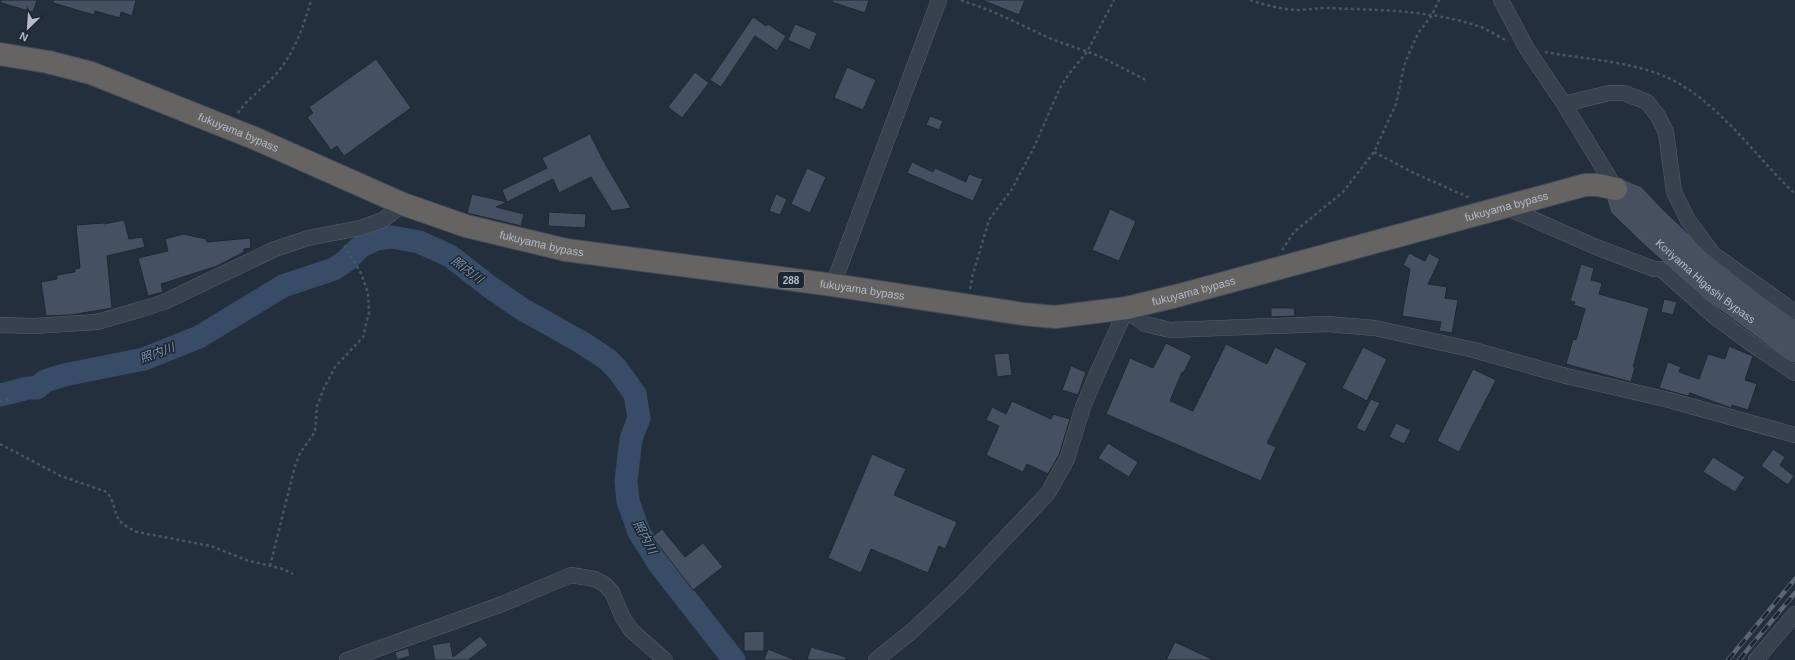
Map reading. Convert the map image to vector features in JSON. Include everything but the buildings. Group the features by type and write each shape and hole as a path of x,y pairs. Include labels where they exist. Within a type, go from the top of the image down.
{"highway":[{"name":"fukuyama bypass","path":"0,54 48,62 91,73 228,127 403,204 466,226 566,250 833,285 968,306 1055,317 1127,308 1277,269 1585,185 1599,185 1624,197"}],"main road":[{"name":"Koriyama Higashi Bypass","path":"1624,197 1658,221 1701,262 1749,300 1795,333"},
{"name":"Koriyama Higashi Bypass","path":"1624,197 1711,289 1795,351"}],"street":[{"path":"833,285 939,0"},
{"path":"1501,0 1527,49 1624,197"},
{"path":"1564,104 1609,93 1624,93 1647,102 1658,116 1666,132 1674,192 1688,220 1713,254 1795,312"},
{"path":"0,325 34,326 89,322 142,309 164,302 275,249 308,238 360,228 383,220 403,204"},
{"path":"1501,208 1596,247 1654,269 1661,269 1756,348 1795,373"},
{"path":"876,660 912,631 960,586 1048,493 1067,459 1088,394 1127,308 1135,317 1145,324 1170,330 1327,324 1375,328 1474,350 1566,376 1669,400 1795,435"},
{"path":"347,660 506,603 571,575 588,577 604,584 612,592 622,616 631,630 665,660"},
{"path":"1756,660 1795,614"}],"path":[{"path":"228,127 240,110 276,73 288,57 302,31 311,0"},
{"path":"961,0 991,11 1054,40 1099,56 1146,80"},
{"path":"968,306 973,274 990,220 1012,189 1034,147 1064,82 1087,52 1114,0"},
{"path":"1277,269 1277,260 1280,252 1294,232 1343,192 1374,152 1396,104 1404,66 1409,53 1420,32 1432,15 1439,0"},
{"path":"1374,152 1414,173 1501,208"},
{"path":"270,566 295,466 300,453 315,432 317,406 334,367 363,337 369,312 368,293 361,274 342,241"},
{"path":"0,402 10,398"},
{"path":"0,444 61,476 107,492 113,503 115,516 120,522 137,532 211,546 246,560 293,574"}],"waterway":[{"name":"照内川","path":"0,395 28,388 37,388 45,381 64,375 144,359 199,337 283,286 334,269 346,261 360,247 376,239 392,237 419,242 450,256 490,287 522,309 581,342 607,359 617,369 635,394 639,418 631,439 626,481 628,501 639,532 659,564 734,660"}],"railway":[{"path":"1728,660 1795,579"},
{"path":"1739,660 1795,593"}]}
